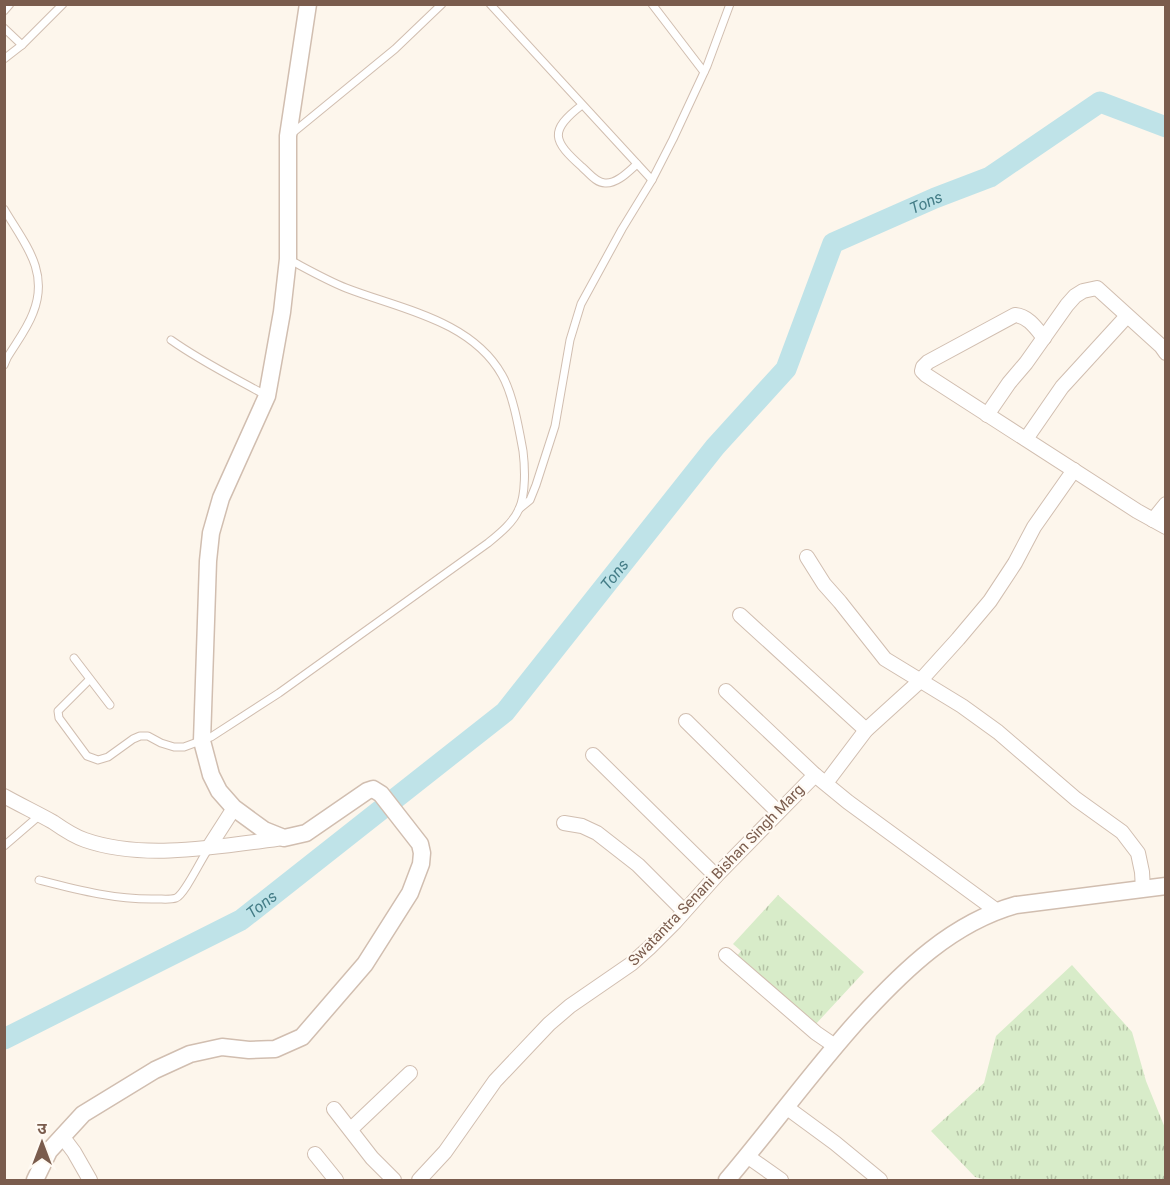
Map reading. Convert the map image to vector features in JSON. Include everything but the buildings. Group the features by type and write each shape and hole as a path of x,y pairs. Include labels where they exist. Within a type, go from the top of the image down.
{"street":[{"path":"284,838 264,830 234,808 219,791 211,776 202,741 211,533 221,498 267,396 282,312 288,260 288,136 308,4"},
{"path":"987,415 1067,305 1075,296 1089,289 1097,288 1166,353"},
{"path":"1044,338 1022,315 1015,315 928,362 922,371 987,415 1166,527"},
{"path":"1026,438 1062,387 1127,316"},
{"name":"Swatantra Senani Bishan Singh Marg","path":"418,1180 445,1152 495,1081 549,1024 570,1006 631,964 778,812 820,779 866,730 920,681 990,601 1015,563 1034,527 1074,470"},
{"path":"1153,520 1166,504"},
{"path":"807,557 824,584 885,659 962,706 998,732 1076,800 1122,832 1138,853 1143,889"},
{"path":"740,615 866,730"},
{"path":"726,691 820,779 848,802 997,911"},
{"path":"686,721 778,812"},
{"path":"593,754 716,876"},
{"path":"4,796 84,840 119,849 152,851 209,847 284,838 306,833 373,789 381,794 420,844 422,854 421,864 410,892 365,964 302,1036 275,1050 222,1047 190,1054 155,1070 83,1114 49,1151 36,1180"},
{"path":"209,847 234,808"},
{"path":"564,824 582,825 597,833 638,865 684,911"},
{"path":"727,1180 835,1046 890,985 922,956 958,932 997,911 1016,905 1166,886"},
{"path":"726,955 816,1033 835,1046"},
{"path":"351,1129 410,1072"},
{"path":"786,1107 880,1180"},
{"path":"334,1109 372,1158 394,1180"},
{"path":"62,1136 90,1180"},
{"path":"315,1154 336,1180"},
{"path":"747,1156 781,1180"}],"lane":[{"path":"4,11 10,4"},
{"path":"4,58 22,45 63,4"},
{"path":"288,136 395,49 442,4"},
{"path":"490,4 652,180"},
{"path":"652,4 704,72"},
{"path":"89,680 57,714 87,756 98,760 108,757 140,736 148,736 174,747 183,747 202,741 279,693 504,530 519,509 530,500 536,485 555,426 570,340 581,304 673,139 704,72 730,4"},
{"path":"4,28 22,45"},
{"path":"582,105 562,123 558,130 559,141 564,149 597,180 606,183 614,181 638,164"},
{"path":"4,209 31,252 37,273 38,298 33,313 4,365"},
{"path":"288,260 343,286 426,316 462,333 485,352 503,376 513,405 520,437 525,481 519,509"},
{"path":"171,340 207,364 267,396"},
{"path":"74,658 110,705"},
{"path":"4,846 40,815"},
{"path":"39,880 104,896 151,899 176,897 185,890 209,847"}],"green space":[{"path":"778,895 864,972 814,1026 736,957 741,951 733,944"},
{"path":"1072,965 1132,1032 1146,1081 1165,1128 1165,1180 987,1180 975,1177 931,1131 984,1083 996,1036"}],"waterway":[{"name":"Tons","path":"4,1039 241,920 505,712 715,447 786,369 833,243 935,198 990,177 1100,102 1166,127"}]}
